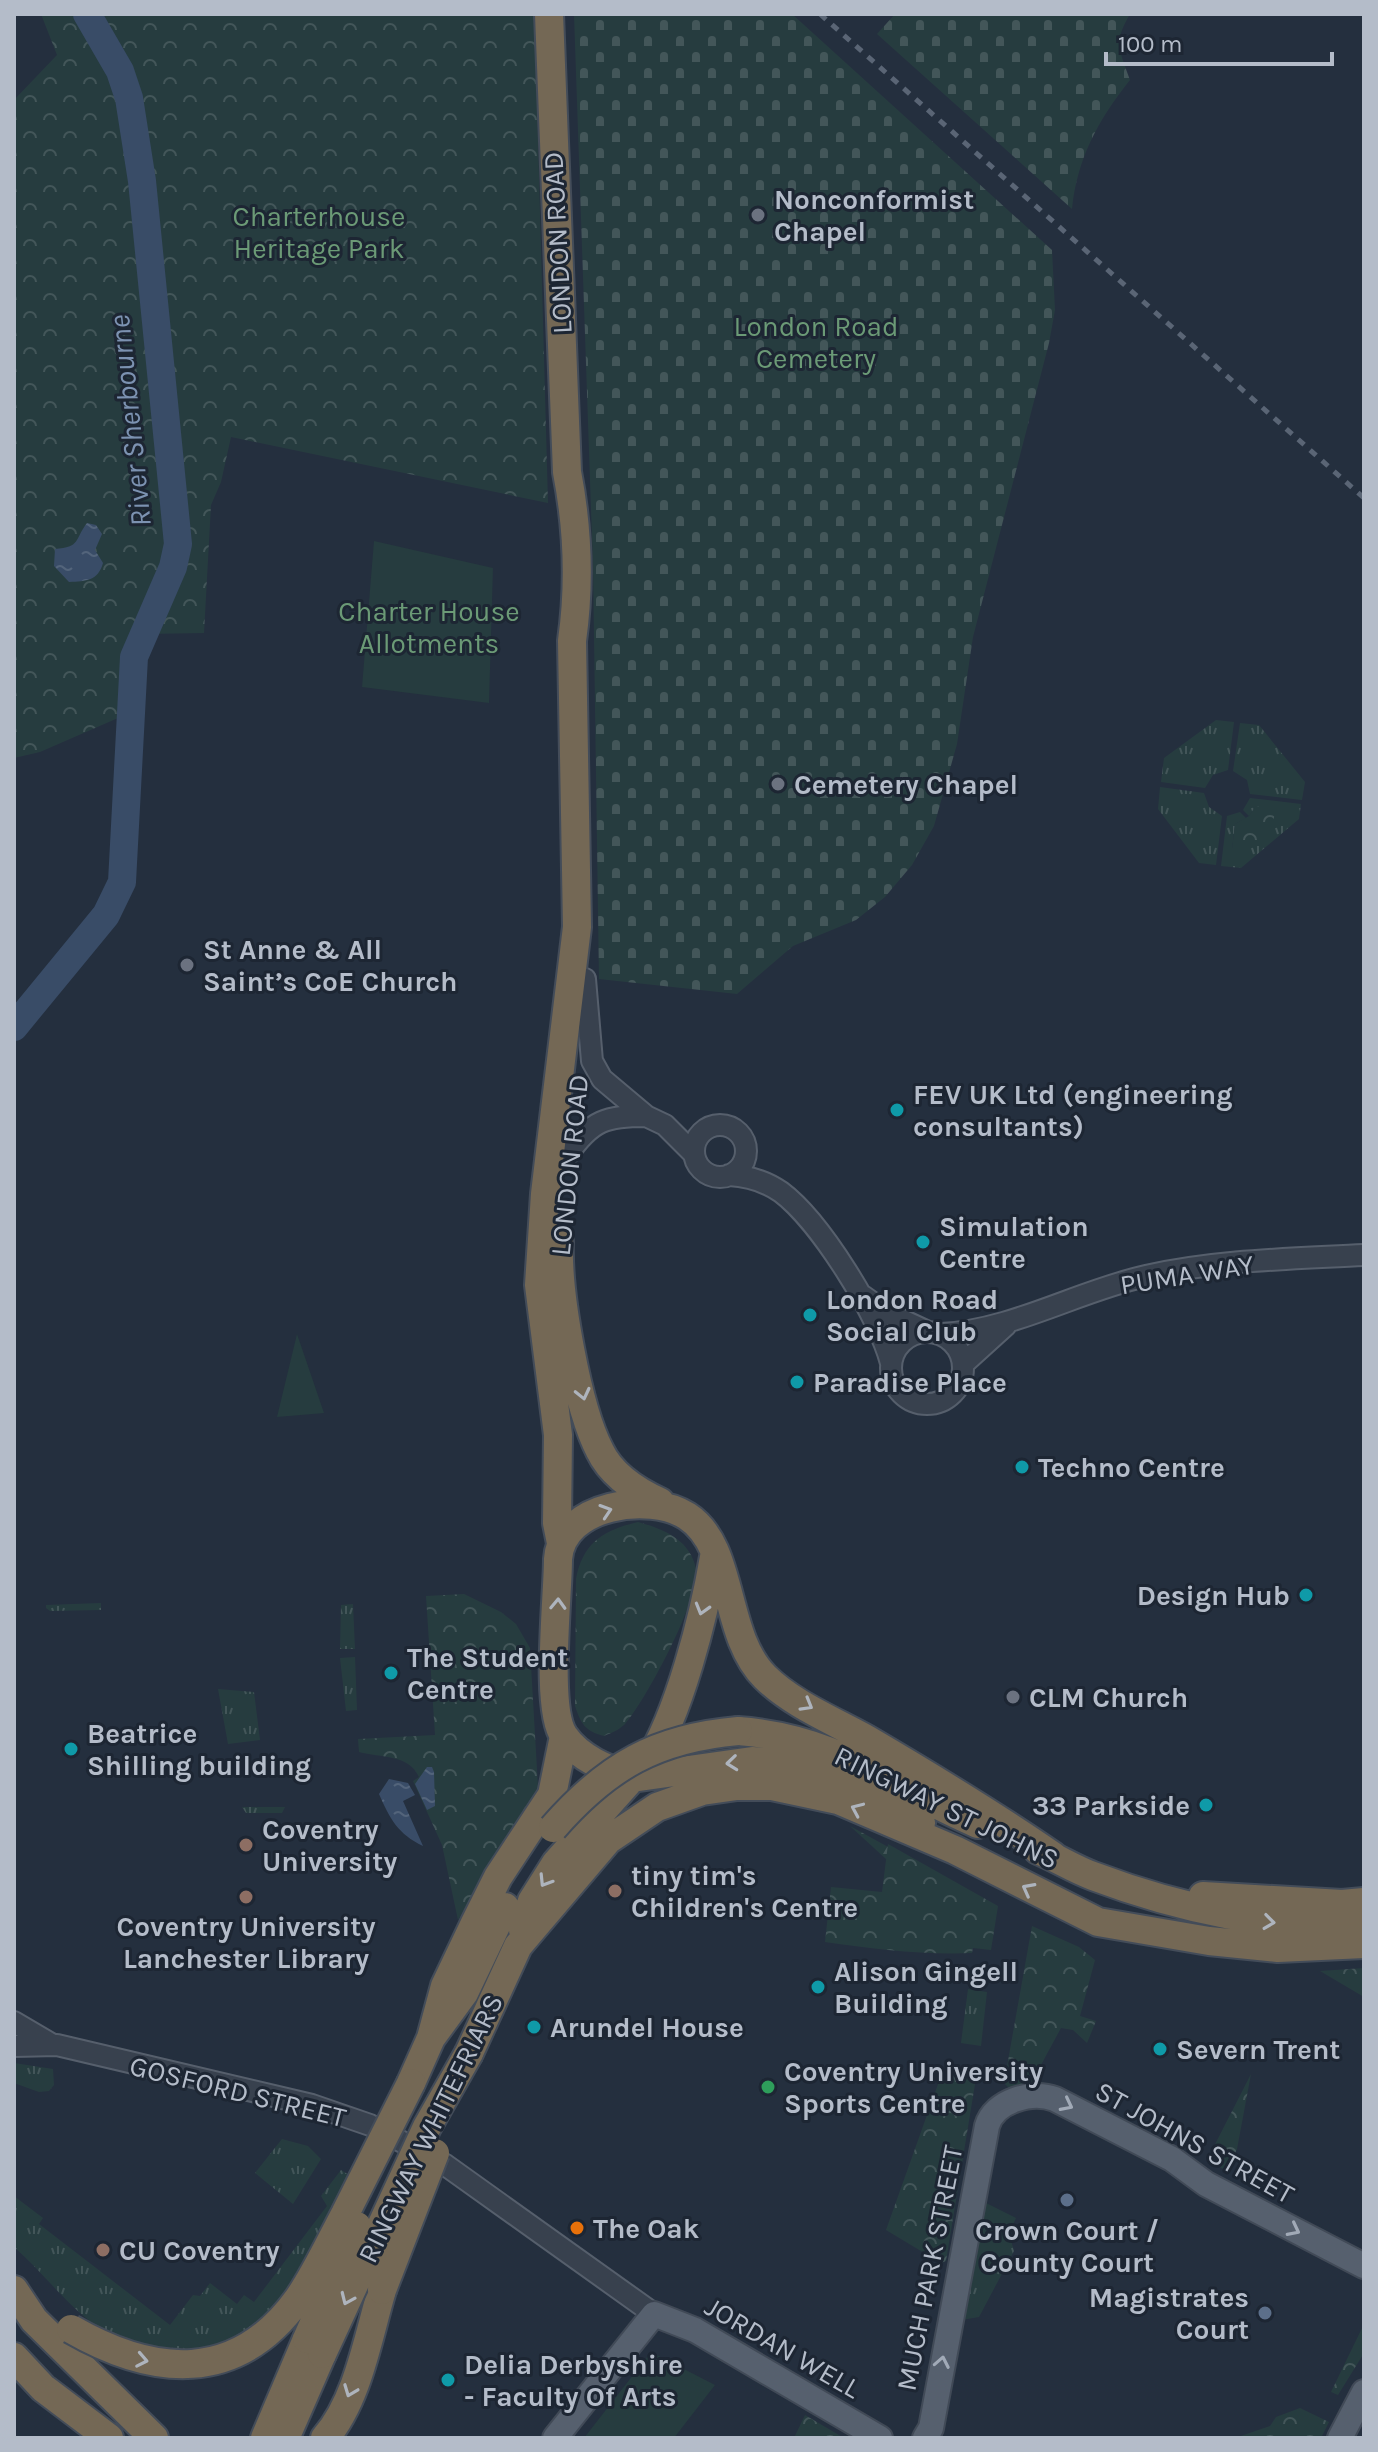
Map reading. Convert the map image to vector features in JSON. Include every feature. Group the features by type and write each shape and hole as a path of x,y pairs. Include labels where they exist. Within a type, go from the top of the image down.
{"highway":[{"name":"LONDON ROAD","path":"549,14 567,472 559,512 560,573 572,641 577,927 585,979 581,1052 561,1201 558,1271 589,1421 600,1451 615,1472 641,1492 701,1527 715,1554 735,1628 764,1677 795,1699 975,1803 1053,1856"},
{"name":"LONDON ROAD","path":"564,1736 556,1719 554,1698 561,1543 557,1523 558,1435 539,1285 545,1194 577,927"},
{"path":"561,1543 596,1513 644,1503 670,1507"},
{"path":"598,1833 665,1732 709,1585 715,1554"},
{"name":"RINGWAY ST JOHNS","path":"553,1828 596,1783 644,1753 692,1737 738,1731 789,1737 839,1753 967,1819 1095,1877 1264,1922 1324,1927 1364,1923"},
{"path":"431,2038 445,1986 498,1877 552,1795 564,1736 602,1767 634,1778 752,1761 790,1764 832,1775 882,1797 955,1850"},
{"name":"RINGWAY ST JOHNS","path":"598,1833 702,1791 772,1786 838,1800 955,1850 1098,1922 1209,1941 1278,1948 1364,1944"},
{"name":"RINGWAY WHITEFRIARS","path":"265,2438 353,2236 431,2038 464,1993 514,1888 553,1828"},
{"name":"RINGWAY WHITEFRIARS","path":"286,2438 427,2127 469,2053 518,1946 598,1833"},
{"path":"1166,1897 1226,1896 1342,1904 1364,1902"},
{"path":"1098,1922 1178,1953 1227,1961 1297,1962 1364,1957"},
{"path":"325,2438 344,2405 362,2359 382,2290 469,2053"},
{"path":"14,2279 71,2329 106,2349 137,2360 184,2366 223,2357 257,2339 298,2299 411,2083"},
{"path":"14,2290 34,2320 154,2438"},
{"path":"14,2357 43,2388 80,2438"},
{"path":"43,2388 109,2438"}],"main road":[{"name":"ST JOHNS STREET","path":"993,2110 1041,2095 1055,2099 1172,2159 1206,2184 1364,2266"},
{"name":"MUCH PARK STREET","path":"925,2438 931,2428 987,2126 993,2110"},
{"path":"555,2438 654,2314"},
{"name":"JORDAN WELL","path":"654,2314 695,2330 880,2438"},
{"path":"1340,2438 1364,2392"}],"street":[{"path":"585,979 592,1061 602,1079 694,1154"},
{"path":"568,1154 579,1138 602,1119 655,1121 704,1131 720,1125 733,1129 782,1193 813,1225 857,1290 882,1334 898,1389 913,1401 926,1404 938,1402 954,1392 961,1380 963,1364 959,1350 934,1333 887,1313 857,1290"},
{"path":"704,1131 695,1143 694,1154 697,1163 709,1175 748,1176 782,1193"},
{"path":"729,1175 742,1165 745,1145"},
{"name":"PUMA WAY","path":"934,1333 1015,1318 1130,1280 1172,1271 1209,1265 1364,1255"},
{"name":"PUMA WAY","path":"963,1364 1015,1318"},
{"path":"891,1363 905,1339 934,1333"},
{"name":"GOSFORD STREET","path":"14,2022 53,2045"},
{"name":"GOSFORD STREET","path":"14,2046 53,2045 312,2105 370,2125 444,2164 654,2314"}],"green space":[{"name":"Charterhouse Heritage Park","path":"41,14 538,14 537,104 548,503 231,437 221,482 211,505 204,633 144,634 141,708 40,752 14,758 14,100 57,55"},
{"name":"London Road Cemetery","path":"574,14 792,14 1052,250 1055,310 1049,343 973,637 957,744 934,826 912,865 885,897 856,920 793,946 737,994 599,979 593,567"},
{"path":"895,14 1130,14 1121,32 1120,46 1130,80 1091,141 1079,173 1072,209 877,34"},
{"name":"Charter House Allotments","path":"374,541 493,568 489,703 362,687"},
{"path":"1216,720 1234,722 1228,770 1213,775 1205,788 1161,782 1164,758"},
{"path":"1240,723 1259,725 1305,782 1302,800 1250,794 1247,780 1233,771"},
{"path":"1160,787 1204,793 1209,807 1222,816 1216,865 1199,863 1158,809"},
{"path":"1250,798 1301,804 1299,819 1241,868 1221,866 1227,816 1240,812 1246,818 1235,824 1232,849 1256,806 1249,816 1243,810"},
{"path":"1256,806 1275,808 1273,827 1246,850 1232,849 1235,824 1249,816"},
{"path":"297,1334 324,1413 277,1417"},
{"path":"638,1522 666,1532 682,1543 693,1559 695,1583 681,1625 645,1694 625,1724 604,1736 585,1726 575,1706 576,1579 584,1556 597,1540 615,1529"},
{"path":"464,1594 501,1612 516,1624 530,1648 538,1787 458,1920 442,1845 413,1781 419,1777 408,1764 394,1758 359,1752 358,1739 435,1735 426,1596"},
{"path":"101,1603 101,1610 50,1611 46,1608 46,1605"},
{"path":"353,1604 355,1649 340,1649 341,1605"},
{"path":"355,1657 357,1710 346,1711 340,1658"},
{"path":"218,1689 254,1692 260,1740 228,1744"},
{"path":"242,1807 285,1807 282,1813 246,1813"},
{"path":"850,1826 970,1892 886,1859"},
{"path":"888,1844 998,1906 991,1950 973,1948 972,1953 917,1952 825,1942 831,1887 882,1892"},
{"path":"1032,1926 1079,1947 1095,1960 1080,2016 1096,2021 1087,2043 1073,2030 1061,2028 1029,2087 1010,2089 1004,2083"},
{"path":"1364,1968 1364,1997 1320,1971"},
{"path":"968,1989 987,1992 981,2046 961,2043"},
{"path":"14,2063 53,2069 54,2085 49,2091 39,2092 14,2083"},
{"path":"977,2072 946,2261 941,2263 886,2230 942,2073"},
{"path":"1251,2074 1237,2149 1227,2171 1207,2160"},
{"path":"282,2139 308,2146 321,2159 293,2204 255,2173"},
{"path":"341,2170 349,2175 304,2264 285,2291 264,2315 239,2334 209,2346 174,2350 155,2348 125,2341 107,2332 76,2309 14,2247 14,2196 43,2218 39,2224 170,2325 193,2295 200,2296 210,2283 237,2304 244,2295 254,2302 327,2206 321,2196"},
{"path":"986,2203 1016,2218 1009,2233 1014,2251 979,2317 961,2320"},
{"path":"1364,2324 1364,2353 1338,2395 1331,2392"},
{"path":"651,2352 715,2385 674,2438 584,2438"},
{"path":"1300,2408 1329,2422 1321,2438 1235,2438 1270,2426 1276,2417"},
{"path":"805,2415 844,2438 794,2438"}],"water":[{"path":"87,523 96,525 102,534 95,550 103,563 95,577 69,582 54,566 55,549 76,542"},
{"path":"427,1767 432,1767 434,1772 435,1806 427,1810 415,1784"},
{"path":"389,1779 408,1783 415,1795 403,1801 423,1846 401,1831 387,1811 379,1794"}],"waterway":[{"name":"River Sherbourne","path":"14,1027 106,915 122,882 134,657 173,567 178,544 142,181 129,98 120,71 87,14"}],"railway":[{"path":"820,14 1364,498"}],"place":[{"name":"Nonconformist Chapel","path":"758,215"},
{"name":"Cemetery Chapel","path":"778,784"},
{"name":"St Anne & All Saint’s CoE Church","path":"187,965"},
{"name":"FEV UK Ltd (engineering consultants)","path":"897,1110"},
{"name":"Simulation Centre","path":"923,1242"},
{"name":"London Road Social Club","path":"810,1315"},
{"name":"Paradise Place","path":"797,1382"},
{"name":"Techno Centre","path":"1022,1467"},
{"name":"Design Hub","path":"1306,1595"},
{"name":"The Student Centre","path":"391,1673"},
{"name":"CLM Church","path":"1013,1697"},
{"name":"Beatrice Shilling building","path":"71,1749"},
{"name":"33 Parkside","path":"1206,1805"},
{"name":"Coventry University","path":"246,1845"},
{"name":"tiny tim's Children's Centre","path":"615,1891"},
{"name":"Coventry University Lanchester Library","path":"246,1897"},
{"name":"Alison Gingell Building","path":"818,1987"},
{"name":"Arundel House","path":"534,2027"},
{"name":"Severn Trent","path":"1160,2049"},
{"name":"Coventry University Sports Centre","path":"768,2087"},
{"name":"Crown Court / County Court","path":"1067,2200"},
{"name":"The Oak","path":"577,2228"},
{"name":"CU Coventry","path":"103,2250"},
{"name":"Magistrates Court","path":"1265,2313"},
{"name":"Delia Derbyshire - Faculty Of Arts","path":"448,2380"}]}
